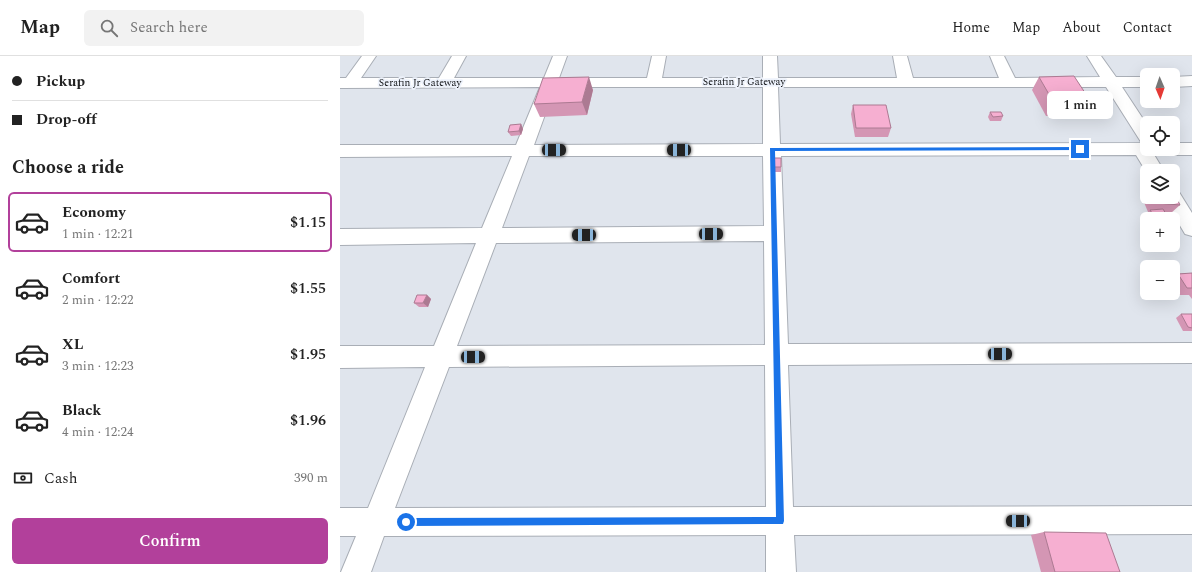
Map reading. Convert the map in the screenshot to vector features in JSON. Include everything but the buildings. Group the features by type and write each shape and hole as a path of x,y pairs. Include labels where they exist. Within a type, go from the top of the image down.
{"street":[{"path":"345,83 370,56"},
{"path":"444,82 459,56"},
{"path":"356,572 560,56"},
{"path":"654,82 659,56"},
{"path":"770,56 781,572"},
{"path":"900,56 906,82"},
{"path":"997,56 1009,82"},
{"path":"1094,56 1140,136"},
{"path":"1180,82 1192,81"},
{"name":"Serafin Jr Gateway","path":"345,83 1140,82"},
{"path":"340,151 772,150 1140,145"},
{"path":"1180,149 1192,149"},
{"path":"1176,204 1192,229"},
{"path":"340,237 774,233"},
{"path":"340,357 1192,353"},
{"path":"340,522 1192,520"}],"route":[{"path":"406,522 780,521 772,150 1080,149"}]}
